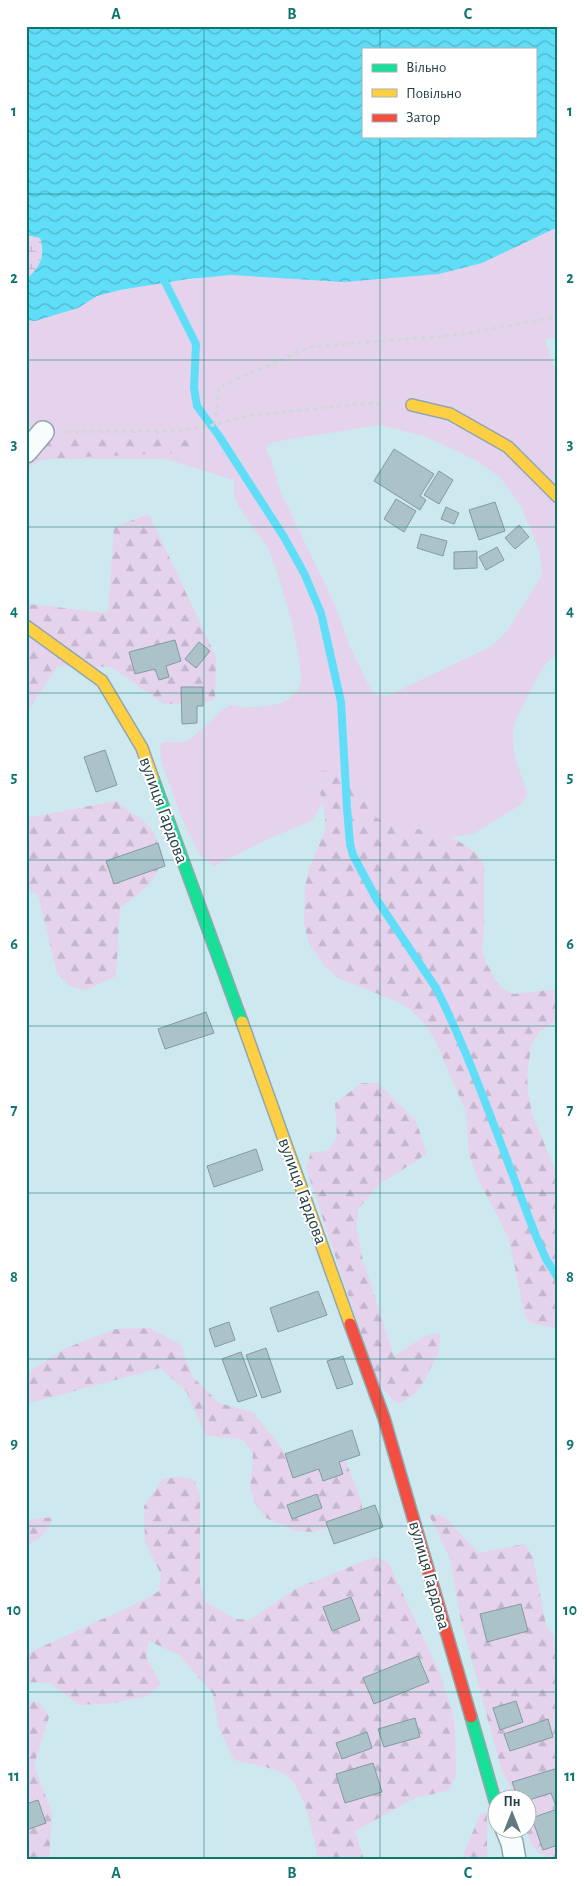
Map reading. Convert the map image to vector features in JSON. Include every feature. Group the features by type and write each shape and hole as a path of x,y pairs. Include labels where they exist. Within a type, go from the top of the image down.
{"street":[{"path":"412,405 450,414 489,435 508,447 558,497"},
{"path":"26,452 43,432"},
{"name":"вулиця Гардова","path":"26,626 102,681 142,748 384,1418 491,1788"},
{"path":"510,1838 515,1860"}],"path":[{"path":"215,424 219,387 310,347 457,335 558,317"},
{"path":"43,432 177,431 246,416 289,413 370,402 412,405"}],"green space":[{"path":"558,227 558,337 545,339 558,379 558,655 546,663 541,671 515,721 513,729 514,750 527,796 520,805 475,833 450,838 384,823 374,816 366,800 358,790 339,775 330,771 318,782 322,804 311,821 270,838 214,866 200,856 181,816 162,764 161,743 182,742 190,739 231,705 256,707 277,704 287,700 299,688 301,676 300,660 274,564 266,546 237,502 234,493 234,480 165,459 33,459 26,470 26,320 35,321 78,308 97,296 120,290 188,279 232,275 262,276 482,263","holes":["379,425 424,436 474,459 500,477 521,506 539,549 542,575 507,631 492,646 387,696 372,692 351,649 335,605 281,493 270,457 265,448 273,442"]},
{"path":"26,235 40,238 42,250 38,266 26,279"},
{"path":"26,435 111,440 161,437 189,440 199,452 59,458 41,460 26,469"},
{"path":"149,514 216,657 215,698 208,702 164,704 111,667 58,666 26,713 26,601 29,604 108,613 114,527"},
{"path":"319,771 331,771 351,783 363,796 374,815 382,821 451,838 478,856 484,865 482,948 486,963 500,987 513,994 558,989 558,1020 539,1032 531,1046 527,1075 532,1114 558,1177 558,1329 531,1323 525,1317 509,1239 476,1175 469,1154 466,1112 435,1040 424,1023 410,1009 398,1002 338,978 325,967 309,944 304,924 305,888 308,871 325,831 325,816 318,782"},
{"path":"116,801 150,827 159,848 160,859 155,876 150,884 120,908 116,976 86,990 70,986 57,973 38,895 26,889 26,818"},
{"path":"362,1083 378,1083 416,1121 427,1154 381,1183 359,1208 356,1227 363,1260 394,1356 425,1336 440,1333 439,1351 423,1383 413,1396 398,1404 378,1385 306,1168 311,1152 328,1151 337,1137 335,1103"},
{"path":"150,1328 180,1344 192,1376 219,1403 253,1412 285,1453 336,1437 362,1502 362,1520 312,1532 296,1531 266,1518 255,1504 250,1487 253,1453 242,1439 206,1436 186,1391 160,1368 26,1404 26,1374 64,1349 115,1329"},
{"path":"178,1477 194,1479 200,1495 200,1584 206,1602 235,1619 250,1620 295,1589 374,1557 388,1562 438,1669 452,1710 455,1726 456,1775 450,1790 415,1798 355,1831 364,1860 318,1860 307,1812 297,1788 282,1773 234,1760 219,1729 213,1694 179,1655 149,1641 146,1657 161,1684 148,1696 113,1703 79,1705 50,1683 26,1682 26,1654 144,1600 159,1591 161,1574 145,1542 144,1506 162,1479"},
{"path":"428,1513 445,1517 478,1553 524,1544 533,1557 546,1625 558,1641 558,1860 543,1855 536,1850 528,1838 536,1838 536,1788 511,1788 502,1772 461,1621 450,1558"},
{"path":"53,1517 43,1535 36,1541 26,1545 26,1520"},
{"path":"26,1700 40,1703 49,1717 34,1765 52,1813 49,1860 26,1860"},
{"path":"486,1812 487,1860 461,1860 480,1815"}],"water":[{"path":"26,26 558,26 558,227 482,263 439,274 344,282 232,275 188,279 120,290 97,296 78,308 35,321 26,320 26,279 38,266 42,256 40,238 26,235"}],"building":[{"path":"394,449 434,474 420,496 426,500 420,510 374,481"},
{"path":"439,471 453,480 439,504 424,495"},
{"path":"396,499 416,511 404,532 384,519"},
{"path":"495,502 505,531 479,540 469,510"},
{"path":"446,507 459,513 454,524 441,519"},
{"path":"519,525 529,537 515,549 505,538"},
{"path":"421,534 447,541 443,556 417,548"},
{"path":"497,547 504,560 486,570 479,557"},
{"path":"477,551 477,568 454,569 454,552"},
{"path":"175,640 181,661 166,666 169,677 159,680 155,669 135,674 129,652"},
{"path":"199,642 210,651 196,668 185,659"},
{"path":"181,687 203,687 203,706 197,706 197,723 182,724"},
{"path":"105,750 117,785 96,792 84,757"},
{"path":"158,843 165,866 114,884 106,861"},
{"path":"206,1012 214,1033 165,1049 158,1029"},
{"path":"256,1149 263,1170 214,1187 207,1166"},
{"path":"318,1291 327,1315 278,1332 270,1308"},
{"path":"229,1322 235,1340 215,1347 209,1329"},
{"path":"266,1348 281,1392 262,1398 246,1355"},
{"path":"241,1352 257,1396 238,1402 222,1359"},
{"path":"343,1356 353,1384 337,1389 327,1361"},
{"path":"352,1430 360,1455 339,1462 343,1474 323,1481 319,1469 293,1478 285,1454"},
{"path":"317,1494 322,1508 292,1519 287,1505"},
{"path":"375,1505 383,1527 334,1544 326,1522"},
{"path":"351,1597 360,1620 332,1631 323,1607"},
{"path":"521,1604 528,1631 487,1642 480,1614"},
{"path":"418,1656 429,1682 374,1704 363,1678"},
{"path":"516,1701 523,1722 500,1730 493,1708"},
{"path":"415,1718 420,1737 384,1747 378,1729"},
{"path":"548,1719 553,1737 510,1751 504,1734"},
{"path":"367,1732 372,1748 342,1759 336,1743"},
{"path":"373,1763 382,1792 345,1803 336,1774"},
{"path":"558,1768 558,1845 543,1850 536,1830 536,1817 557,1809 551,1793 536,1798 536,1788 514,1788 512,1782"},
{"path":"38,1800 46,1823 26,1830 26,1804"}],"waterway":[{"path":"162,276 196,344 194,388 197,406 219,436 284,537 304,573 321,613 341,702 347,808 350,844 353,855 377,900 436,988 464,1048 536,1236 546,1259 558,1278"}],"traffic: fast":[{"path":"153,779 242,1022"},
{"path":"471,1717 491,1788"}],"traffic: slow":[{"path":"412,405 450,414 508,447 558,497"},
{"path":"26,626 102,681 142,748 153,779"},
{"path":"242,1022 350,1324"}],"traffic: jam":[{"path":"350,1324 384,1418 471,1717"}]}
